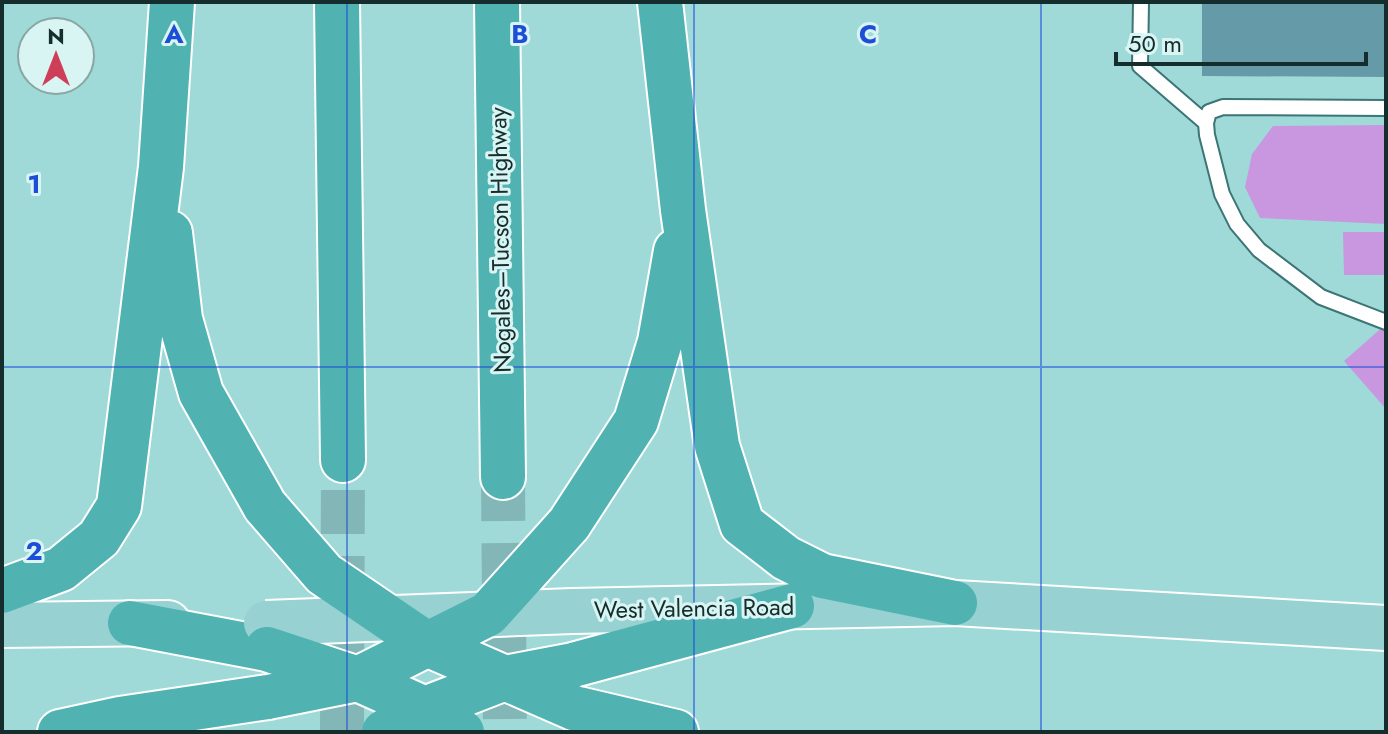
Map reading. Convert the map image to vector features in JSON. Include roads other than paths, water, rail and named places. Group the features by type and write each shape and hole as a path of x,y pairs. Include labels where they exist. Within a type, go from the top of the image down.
{"highway":[{"path":"2,591 61,569 99,538 119,506 161,167 172,2"},
{"path":"337,2 343,460"},
{"name":"Nogales–Tucson Highway","path":"497,2 503,477"},
{"path":"660,2 683,210 717,446 742,524 786,558 822,576 955,603"},
{"path":"161,167 180,319 201,393 265,506 324,574 427,644 574,708 676,732"},
{"path":"60,732 358,679 488,614 569,524 636,421 660,342 683,210"},
{"path":"384,732 425,709 505,678 573,665 792,606"},
{"path":"130,623 267,636 425,709 462,732"}],"main road":[{"name":"West Valencia Road","path":"267,636 387,617 955,603 1386,628"},
{"path":"2,625 130,623"}],"lane":[{"path":"1141,2 1140,66 1206,123"},
{"path":"1386,108 1223,107 1209,112 1206,123 1222,194 1237,224 1259,250 1321,297 1386,322"}],"tunnel":[{"path":"342,732 343,460"},
{"path":"503,477 505,732"}]}
